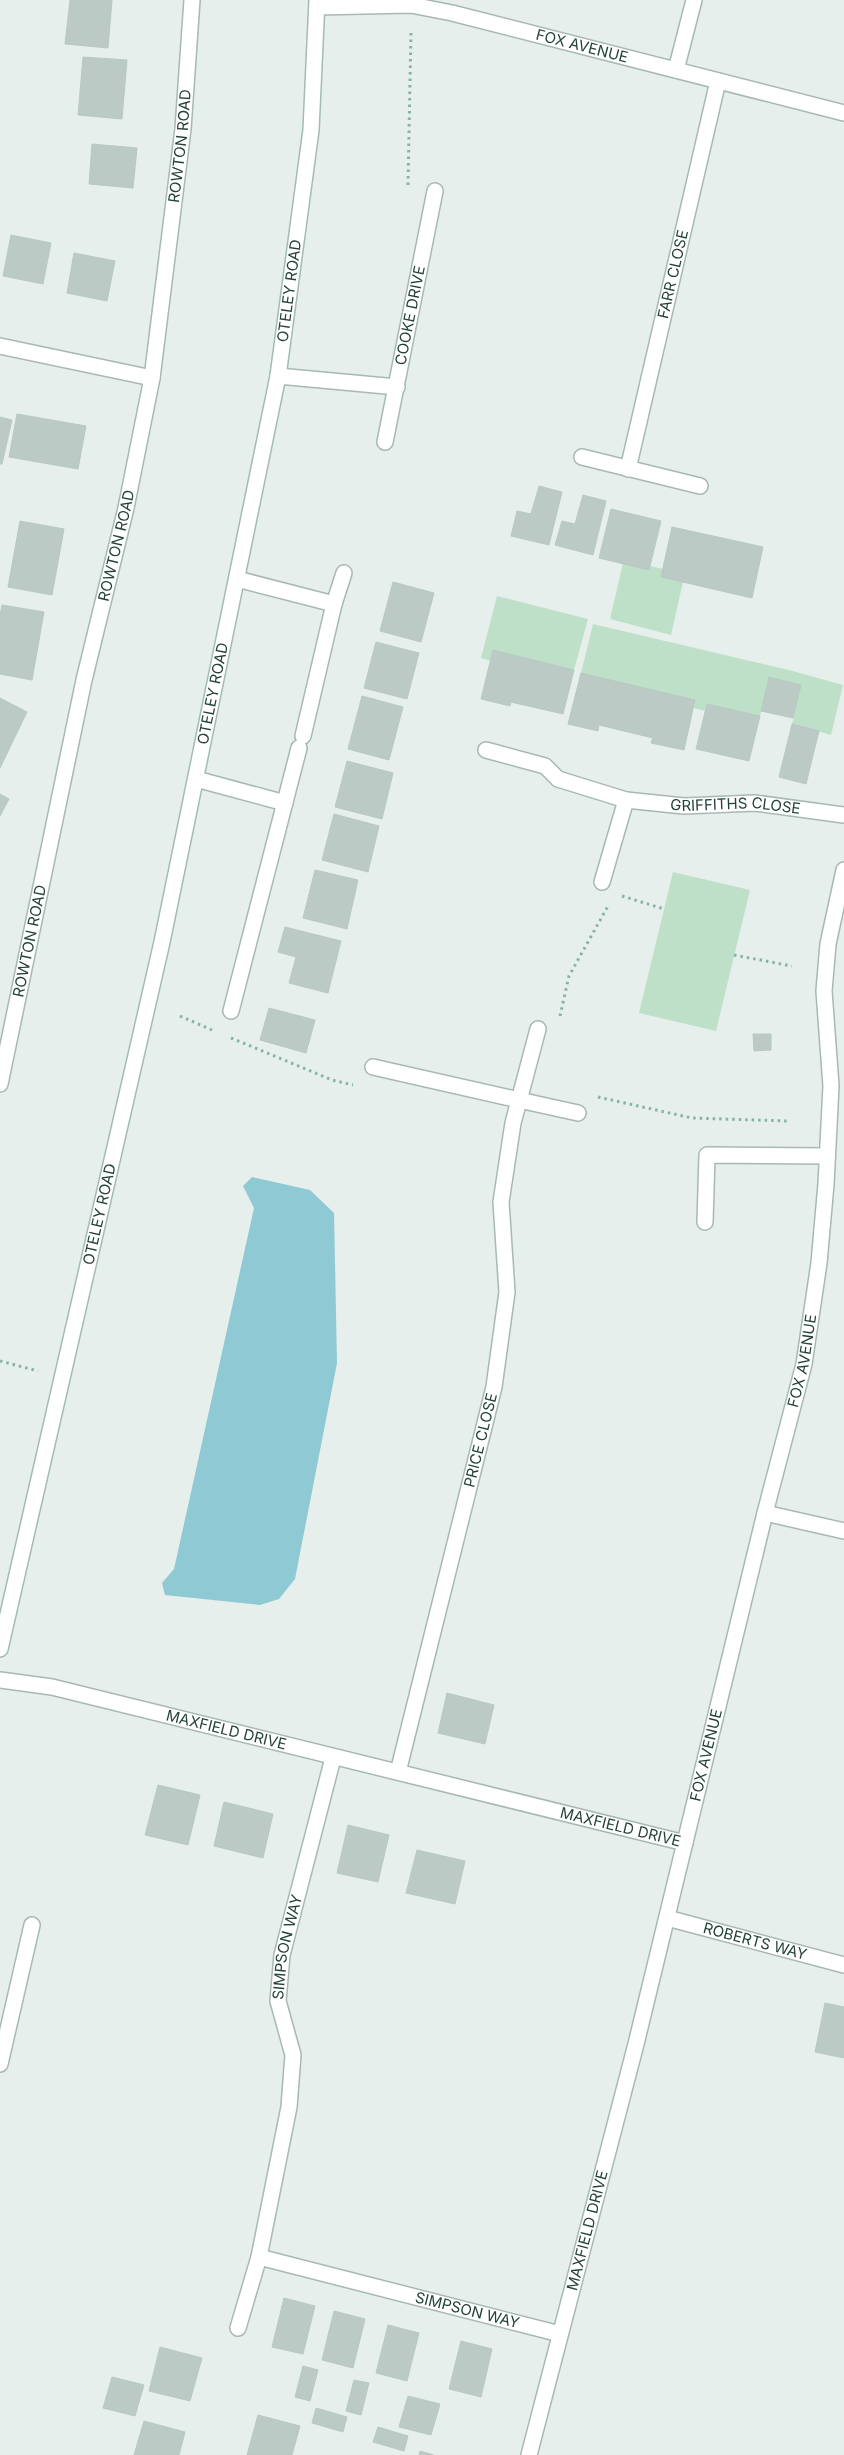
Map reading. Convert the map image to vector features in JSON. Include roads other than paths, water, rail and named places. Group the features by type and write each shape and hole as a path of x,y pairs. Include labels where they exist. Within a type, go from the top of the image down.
{"street":[{"name":"ROWTON ROAD","path":"0,1084 84,680 126,508 152,378 184,129 192,0"},
{"path":"676,70 694,0"},
{"name":"FOX AVENUE","path":"317,4 420,7 506,26 844,113"},
{"name":"OTELEY ROAD","path":"0,1649 162,942 278,376 311,130 317,4"},
{"name":"FARR CLOSE","path":"628,468 718,81"},
{"name":"COOKE DRIVE","path":"385,442 435,190"},
{"path":"0,346 152,378"},
{"path":"278,376 397,386"},
{"path":"582,457 700,486"},
{"path":"231,1011 301,742 334,604 344,573"},
{"path":"237,579 334,604"},
{"name":"GRIFFITHS CLOSE","path":"486,750 545,766 558,779 626,800 684,806 755,802 844,816"},
{"path":"196,779 285,803"},
{"path":"602,882 626,800"},
{"name":"FOX AVENUE","path":"685,1844 765,1513 804,1364 819,1264 828,1156 831,1086 824,991 828,944 844,870"},
{"name":"PRICE CLOSE","path":"398,1772 494,1387 507,1292 501,1202 513,1123 538,1028"},
{"path":"373,1067 578,1113"},
{"path":"705,1222 707,1155 828,1156"},
{"path":"765,1513 844,1531"},
{"name":"MAXFIELD DRIVE","path":"0,1680 52,1687 685,1844 529,2455"},
{"name":"SIMPSON WAY","path":"238,2328 259,2257 289,2107 293,2055 278,2000 282,1955 333,1758"},
{"name":"ROBERTS WAY","path":"667,1918 844,1965"},
{"path":"0,2064 32,1925"},
{"name":"SIMPSON WAY","path":"259,2257 560,2334"}],"water":[{"path":"252,1177 310,1190 334,1213 337,1363 295,1579 279,1599 260,1605 165,1595 162,1583 174,1569 254,1208 243,1186"}]}
